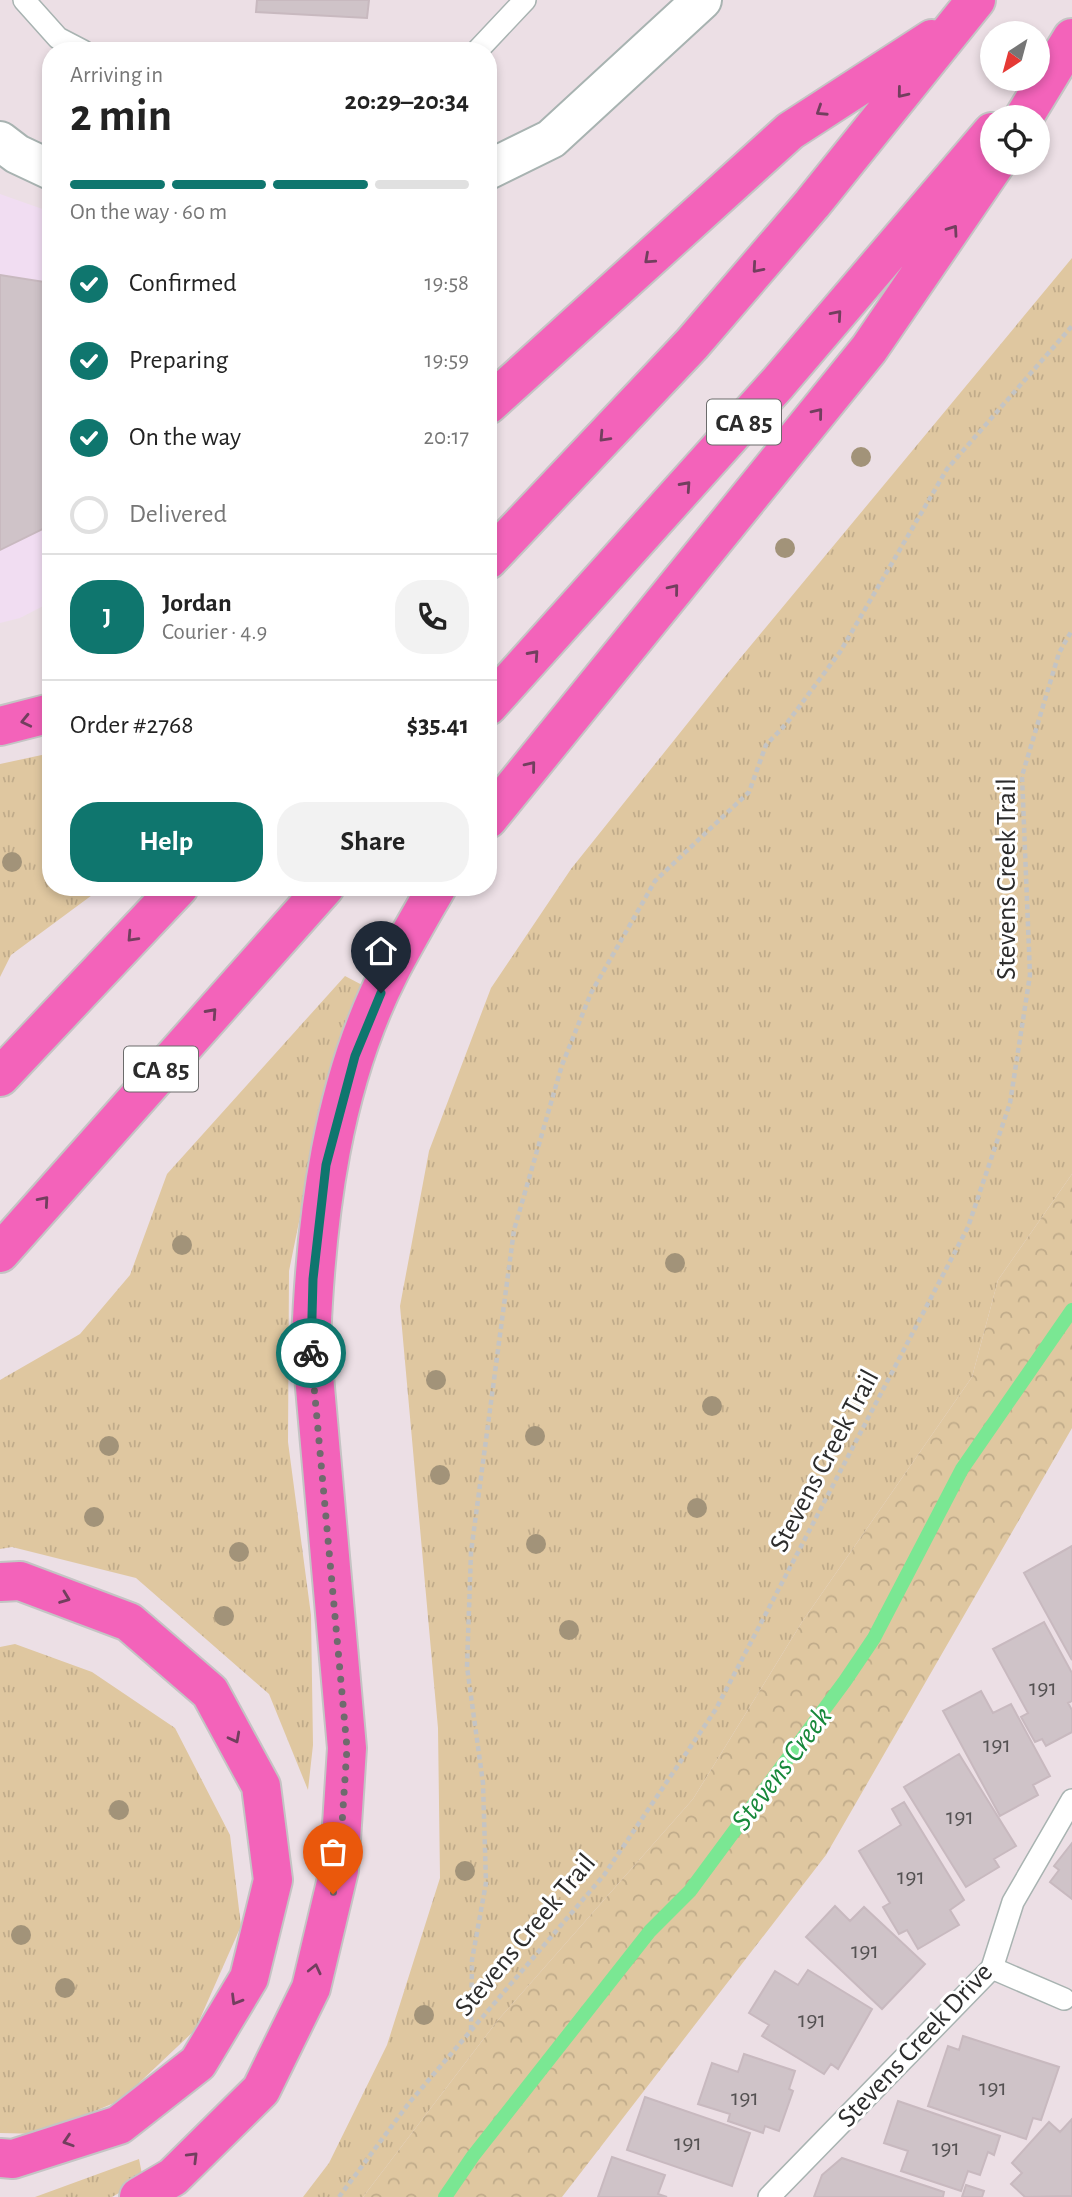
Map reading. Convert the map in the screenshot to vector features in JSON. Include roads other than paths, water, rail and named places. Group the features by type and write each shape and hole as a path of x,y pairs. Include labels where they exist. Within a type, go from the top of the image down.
{"highway":[{"path":"497,397 790,131 968,11"},
{"path":"497,550 692,344 812,204 968,11"},
{"path":"1050,55 1072,26"},
{"path":"1031,105 1072,38"},
{"path":"1012,105 1023,91"},
{"name":"CA 85","path":"497,696 778,383 980,146"},
{"path":"497,808 869,349 988,175"},
{"path":"0,726 42,715"},
{"path":"0,1077 171,896"},
{"name":"CA 85","path":"0,1253 317,896"},
{"path":"139,2197 173,2176 261,2090 311,1988 339,1870 347,1748 310,1342 313,1279 326,1165 355,1056 389,972 432,896"},
{"path":"0,1582 20,1581 129,1622 210,1692 261,1786 273,1880 249,1978 198,2063 119,2125 13,2159 0,2158"}],"street":[{"path":"497,166 551,139 696,2"},
{"path":"0,141 17,154 42,166"}],"lane":[{"path":"24,0 58,38 66,42"},
{"path":"485,42 525,0"},
{"name":"Stevens Creek Drive","path":"769,2197 992,1968 1013,1902 1072,1800"},
{"path":"992,1968 1069,2004"}],"waterway":[{"name":"Stevens Creek","path":"445,2197 473,2156 650,1931 690,1891 845,1681 874,1638 962,1469 1072,1310"}]}
